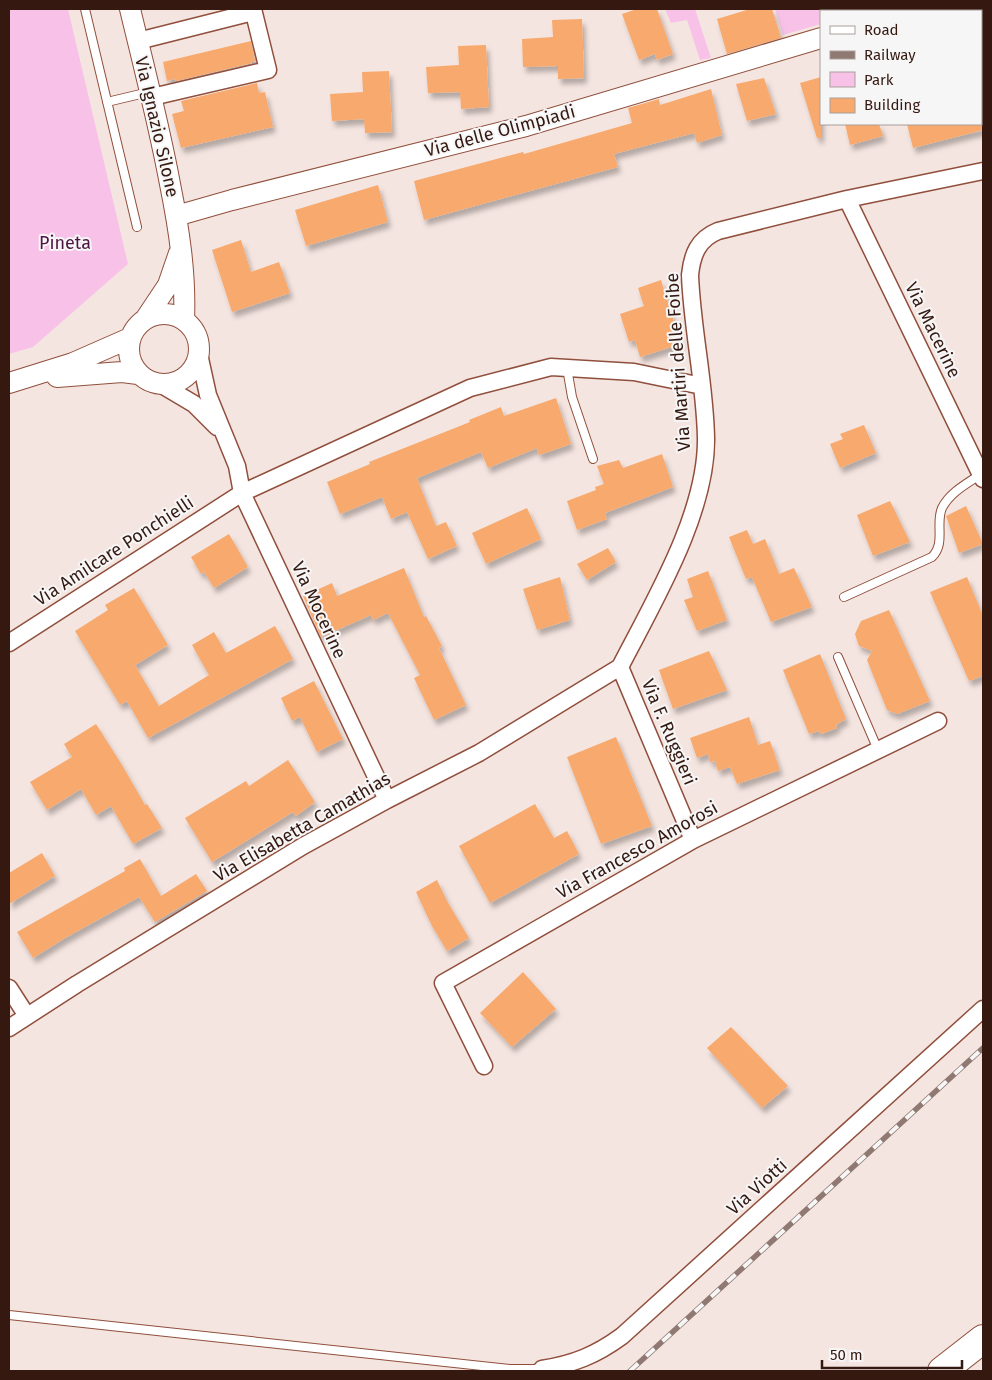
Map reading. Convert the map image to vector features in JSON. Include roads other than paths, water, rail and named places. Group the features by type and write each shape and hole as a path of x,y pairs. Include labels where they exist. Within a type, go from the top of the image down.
{"highway":[{"path":"942,1371 983,1339"}],"street":[{"name":"Via Ignazio Silone","path":"130,9 151,95 176,216 184,280 184,320"},
{"path":"138,41 253,10 268,70 151,95"},
{"name":"Via delle Olimpiadi","path":"176,216 232,200 526,126 820,38"},
{"name":"Via Martiri delle Foibe","path":"620,667 659,589 693,513 701,482 706,451 702,386 690,275 692,259 699,244 710,234 718,231 847,199 983,171"},
{"name":"Via Macerine","path":"847,199 982,475"},
{"name":"Via Ignazio Silone","path":"146,318 168,285 181,246"},
{"path":"16,382 90,373 125,372 138,374 153,383 162,385 177,382 190,373 196,364 199,344 191,326 175,315 155,315 146,318 134,330 128,348 129,357 138,374"},
{"path":"16,382 73,363 130,338"},
{"name":"Via Mocerine","path":"198,354 208,395 237,466 242,493 387,800"},
{"name":"Via Amilcare Ponchielli","path":"9,642 242,493 470,388 551,367 634,372 702,386"},
{"name":"Via Mocerine","path":"162,385 194,404 224,434"},
{"name":"Via Elisabetta Camathias","path":"9,1028 76,984 295,851 387,800 479,753 620,667"},
{"name":"Via F. Ruggieri","path":"620,667 693,840"},
{"name":"Via Francesco Amorosi","path":"484,1066 443,982 693,840 938,721"},
{"path":"9,988 27,1016"},
{"name":"Via Viotti","path":"542,1369 583,1359 622,1336 983,1009"}],"lane":[{"path":"85,9 137,227"},
{"path":"107,102 151,95"},
{"path":"568,368 572,398 593,459"},
{"path":"844,597 932,557 939,545 940,517 946,502 952,495 982,475"},
{"path":"838,657 878,750"},
{"path":"9,1315 510,1369 542,1369"}],"railway":[{"path":"630,1371 983,1048"}],"park label":[{"name":"Pineta","path":"65,243"}]}
